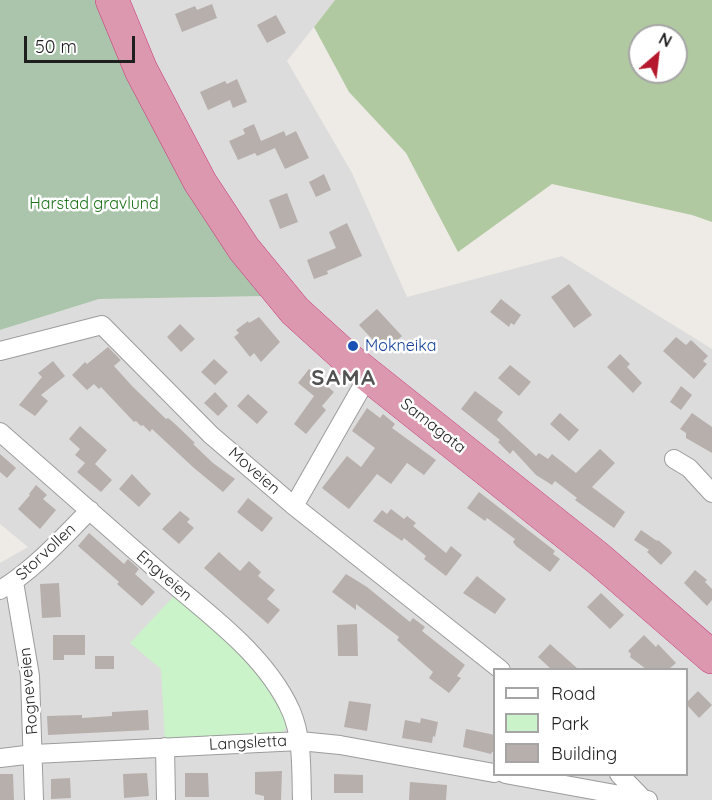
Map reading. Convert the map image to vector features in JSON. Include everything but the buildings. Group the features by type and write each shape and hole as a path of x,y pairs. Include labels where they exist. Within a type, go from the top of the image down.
{"highway":[{"name":"Samagata","path":"112,0 122,29 200,182 244,249 295,311 372,377 599,559 712,657"}],"street":[{"name":"Moveien","path":"0,351 102,325 212,435 294,506 500,668"},
{"path":"294,506 363,385 372,377"},
{"name":"Engveien","path":"0,432 227,631 263,667 278,687 290,710 300,741 302,800"},
{"path":"674,459 689,468 712,493"},
{"name":"Storvollen","path":"7,586 90,510"},
{"name":"Rogneveien","path":"7,586 30,676 34,800"},
{"name":"Langsletta","path":"0,758 34,754 300,741 340,745 493,773"},
{"path":"165,747 166,800"},
{"path":"514,776 603,796 646,800"},
{"path":"621,776 646,800"}],"shaded area":[{"path":"103,0 335,0 287,61 352,173 407,297 562,256 712,349 712,800 0,800 0,563 28,547 0,524 0,330 99,299 268,296"}],"green space":[{"name":"Harstad gravlund","path":"0,0 103,0 269,296 99,299 0,330"},
{"path":"335,0 712,0 712,222 692,215 552,184 458,252 406,153 349,92 314,27"},
{"path":"176,594 253,665 271,689 288,725 282,733 165,741 161,669 130,643"}],"place":[{"name":"Mokneika","path":"353,346"}],"district":[{"name":"SAMA","path":"344,378"}]}
